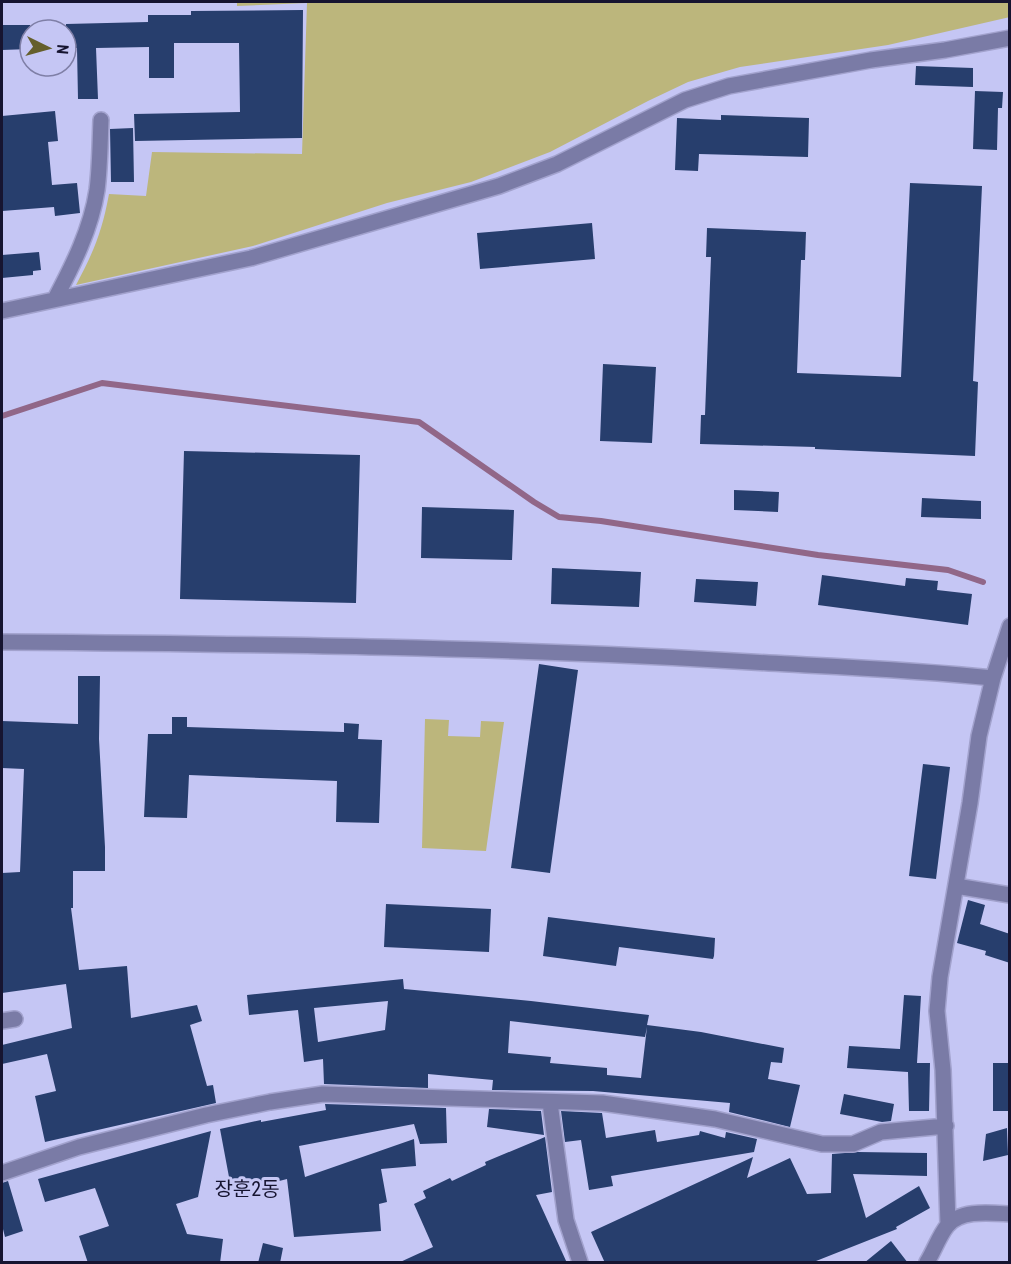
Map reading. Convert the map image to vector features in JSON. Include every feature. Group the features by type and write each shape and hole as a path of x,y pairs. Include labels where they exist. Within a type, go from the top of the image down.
{"street":[{"path":"2,311 251,258 500,186 557,164 684,100 729,86 1010,38"},
{"path":"55,299 75,262 91,216 97,191 101,120"},
{"path":"948,1224 946,1126 937,1011 940,978 979,736 993,678 1010,626"},
{"path":"2,642 555,651 993,678"},
{"path":"956,886 1010,895"},
{"path":"2,1173 79,1147 125,1135 270,1102 323,1094 602,1103 715,1119 822,1144 853,1144 881,1132 946,1126"},
{"path":"550,1103 566,1220 580,1263"},
{"path":"927,1263 948,1224 959,1216 978,1213 1010,1214"}],"shaded area":[{"path":"237,2 1009,2 1010,17 888,45 740,67 688,82 550,152 471,182 387,203 253,246 76,285 97,241 109,194 146,196 152,152 302,154 307,3 237,6"},
{"path":"425,719 449,720 448,736 480,737 481,721 504,722 486,851 422,848"}],"building":[{"path":"303,10 302,138 135,141 134,114 240,112 239,43 174,43 174,78 149,78 149,47 96,48 98,99 78,99 78,24 148,22 148,15 191,15 191,11"},
{"path":"2,25 18,25 18,49 2,50"},
{"path":"916,66 973,68 973,87 915,85"},
{"path":"975,91 1003,92 1002,108 998,108 997,150 973,149"},
{"path":"55,111 58,141 48,142 52,185 77,183 80,213 55,216 54,207 2,211 2,116"},
{"path":"721,115 809,118 808,157 699,154 698,171 675,170 677,118 721,120"},
{"path":"133,128 134,182 111,182 110,129"},
{"path":"910,183 982,186 973,381 978,382 975,456 815,449 815,447 700,444 701,415 705,415 711,257 706,257 707,228 806,232 805,260 801,260 797,373 901,377"},
{"path":"592,223 595,259 480,269 477,233"},
{"path":"39,252 41,270 33,271 33,275 2,278 2,255"},
{"path":"603,364 656,367 652,443 600,441"},
{"path":"184,451 360,455 356,603 180,599"},
{"path":"734,490 779,492 778,512 734,510"},
{"path":"922,498 981,501 981,519 921,517"},
{"path":"422,507 514,510 512,560 421,558"},
{"path":"552,568 641,572 639,607 551,604"},
{"path":"822,575 905,586 906,578 938,581 937,590 972,594 968,625 818,605"},
{"path":"696,579 758,582 756,606 694,602"},
{"path":"539,664 578,670 550,873 511,868"},
{"path":"78,676 100,676 99,739 105,847 105,871 73,871 73,908 71,908 79,970 127,966 131,1018 197,1005 202,1021 190,1025 207,1086 213,1085 216,1103 45,1142 35,1096 56,1091 47,1054 2,1064 2,1045 72,1028 66,984 2,993 2,873 20,872 24,769 2,768 2,721 78,724"},
{"path":"172,717 187,717 187,727 344,732 344,723 359,724 358,739 382,740 379,823 336,822 337,781 189,775 187,818 144,817 148,734 172,734"},
{"path":"923,764 950,767 936,879 909,876"},
{"path":"968,900 985,905 980,924 1010,934 1010,963 985,955 986,951 957,943"},
{"path":"386,904 491,909 489,952 384,947"},
{"path":"548,917 715,938 714,956 713,959 619,947 616,966 543,956"},
{"path":"403,979 404,989 649,1015 647,1025 701,1032 784,1048 782,1063 771,1062 768,1079 800,1085 790,1127 729,1112 730,1103 593,1091 492,1090 493,1080 428,1074 428,1088 324,1084 323,1059 304,1062 298,1010 249,1015 247,995","holes":["388,1001 385,1030 318,1042 314,1008","510,1021 645,1037 647,1027 641,1078 607,1075 607,1068 550,1063 551,1057 508,1053"]},
{"path":"904,995 921,996 917,1063 930,1063 929,1111 909,1111 908,1072 847,1068 849,1046 900,1049"},
{"path":"993,1063 1010,1063 1010,1111 993,1111"},
{"path":"844,1094 894,1104 891,1121 882,1122 840,1114"},
{"path":"325,1104 446,1108 447,1143 420,1144 414,1124 299,1146 305,1177 414,1139 416,1166 381,1169 387,1202 379,1204 381,1231 294,1237 287,1179 232,1193 220,1129 326,1110"},
{"path":"489,1109 541,1111 544,1135 487,1127"},
{"path":"561,1111 602,1113 606,1138 655,1130 657,1142 699,1135 700,1131 725,1138 726,1132 757,1139 754,1152 611,1176 613,1186 589,1190 581,1140 565,1142"},
{"path":"1007,1128 1008,1155 983,1161 986,1134"},
{"path":"211,1131 198,1197 176,1204 187,1234 223,1239 220,1263 88,1263 79,1236 109,1226 95,1188 45,1202 38,1179"},
{"path":"545,1137 552,1192 536,1195 567,1263 398,1263 433,1247 414,1204 426,1198 423,1191 450,1178 452,1181 486,1165 485,1162"},
{"path":"927,1153 927,1176 853,1174 866,1218 919,1186 930,1208 896,1227 897,1229 811,1263 605,1263 591,1232 753,1157 747,1178 790,1158 807,1194 831,1193 832,1154"},
{"path":"8,1181 23,1231 5,1237 2,1225 2,1183"},
{"path":"891,1241 908,1263 864,1263"},
{"path":"263,1243 283,1248 280,1263 258,1263"}],"waterway":[{"path":"2,416 102,383 419,422 559,517 601,521 818,555 948,570 983,582"}],"district":[{"name":"장훈2동","path":"247,1189"}]}
